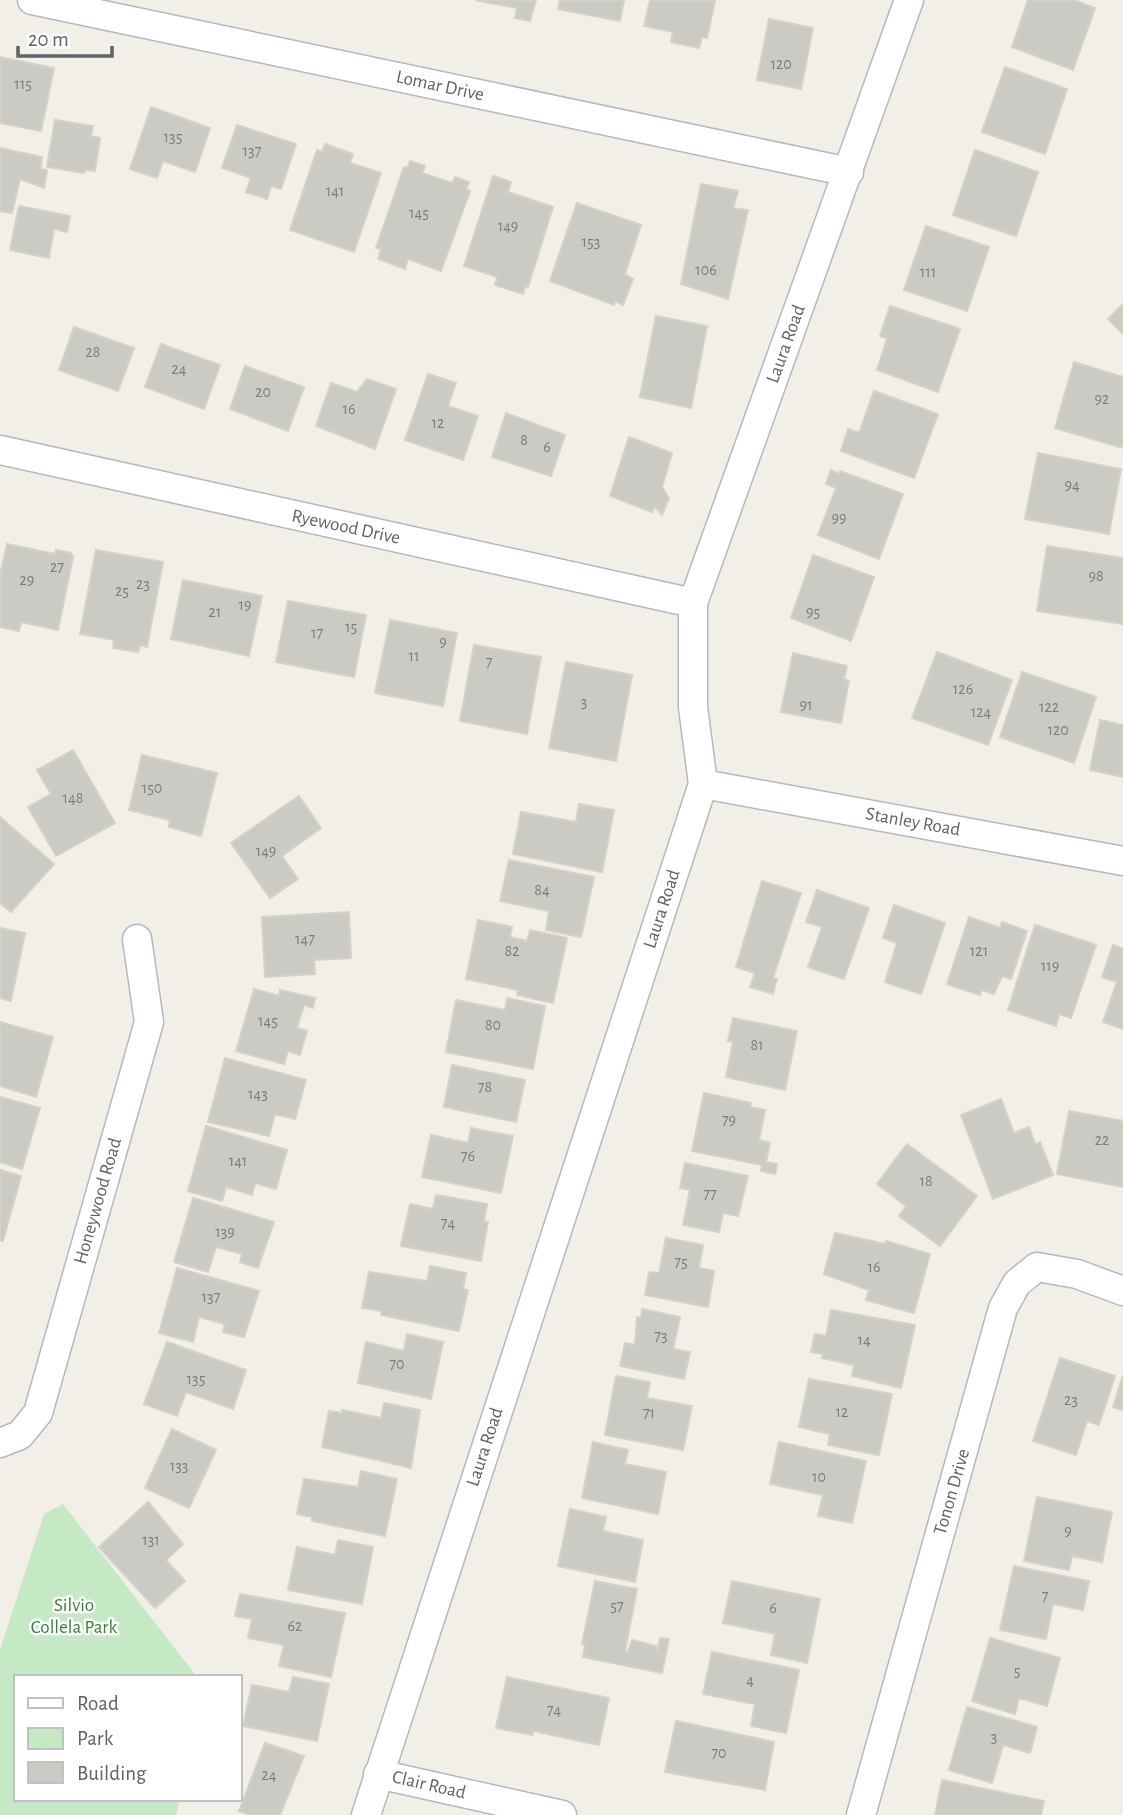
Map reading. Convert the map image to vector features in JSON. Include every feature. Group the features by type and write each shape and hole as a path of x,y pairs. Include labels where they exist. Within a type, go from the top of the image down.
{"street":[{"name":"Lomar Drive","path":"32,0 849,172"},
{"name":"Laura Road","path":"366,1815 703,784 693,707 693,603 909,0"},
{"name":"Ryewood Drive","path":"0,450 693,603"},
{"name":"Stanley Road","path":"703,784 1123,861"},
{"name":"Honeywood Road","path":"0,1443 20,1435 38,1413 149,1023 137,939"},
{"name":"Tonon Drive","path":"861,1815 1003,1308 1017,1283 1037,1267 1077,1274 1123,1291"},
{"name":"Clair Road","path":"378,1774 562,1815"}],"green space":[{"name":"Silvio Collela Park","path":"63,1504 195,1675 14,1675 14,1801 180,1801 176,1815 0,1815 0,1650 44,1514"}],"building":[{"path":"475,0 536,0 530,21 515,18 517,8"},
{"path":"560,0 624,0 620,21 558,9"},
{"path":"650,0 715,0 707,38 702,37 699,48 671,42 673,32 644,26"},
{"path":"1028,0 1074,0 1095,8 1073,70 1012,47"},
{"path":"769,19 813,28 801,89 757,80"},
{"path":"0,57 54,68 41,131 0,123"},
{"path":"1005,67 1067,89 1045,154 982,132"},
{"path":"151,107 210,128 195,172 163,161 157,178 130,169"},
{"path":"55,120 93,126 91,136 100,138 95,171 85,170 84,173 47,167"},
{"path":"237,125 296,144 281,189 271,186 267,199 246,192 251,178 222,168"},
{"path":"325,144 353,154 350,163 381,173 354,252 290,230 317,150 322,152"},
{"path":"0,148 42,157 41,169 47,170 44,188 20,179 12,213 0,211"},
{"path":"975,150 1038,172 1016,236 953,215"},
{"path":"410,161 425,166 422,173 452,183 455,177 469,182 466,189 470,191 441,271 408,259 405,269 378,259 381,249 376,248 404,167 407,168"},
{"path":"493,176 511,182 508,192 553,207 528,287 525,286 523,294 495,285 497,277 464,266"},
{"path":"701,184 738,191 733,208 748,210 728,299 681,284"},
{"path":"577,203 641,225 625,274 633,279 623,305 615,301 614,305 550,281"},
{"path":"19,206 70,216 67,232 54,229 49,258 10,250"},
{"path":"926,226 989,247 967,311 904,290"},
{"path":"1123,304 1123,334 1108,319"},
{"path":"890,306 960,329 938,392 877,370 887,339 880,336"},
{"path":"656,316 707,326 691,408 640,397"},
{"path":"74,327 134,348 118,391 59,370"},
{"path":"161,344 220,365 204,409 145,387"},
{"path":"1074,362 1123,377 1123,448 1055,428"},
{"path":"245,366 304,387 288,431 230,409"},
{"path":"428,374 456,383 448,406 478,416 463,460 405,440"},
{"path":"367,379 396,389 375,449 316,426 331,383 357,392"},
{"path":"874,391 938,414 914,478 841,451 848,429 859,433"},
{"path":"506,413 565,435 551,476 492,457"},
{"path":"629,437 672,453 662,487 669,498 662,515 654,506 652,512 610,496"},
{"path":"1038,453 1121,469 1109,534 1025,519"},
{"path":"831,470 903,494 879,559 818,535 836,488 826,484"},
{"path":"7,544 55,554 56,550 71,553 73,557 58,630 21,622 19,631 0,627 0,575"},
{"path":"1047,546 1123,558 1123,624 1037,611"},
{"path":"96,550 163,562 147,647 140,645 138,652 113,648 114,640 80,634"},
{"path":"813,555 874,577 851,641 791,618"},
{"path":"183,580 262,596 249,656 171,639"},
{"path":"288,601 366,615 354,677 276,662"},
{"path":"390,620 457,633 443,706 375,693"},
{"path":"474,645 541,657 527,734 460,721"},
{"path":"937,652 1012,680 988,745 912,718"},
{"path":"793,653 847,666 844,679 849,681 841,723 781,712"},
{"path":"566,662 632,675 616,761 549,748"},
{"path":"1022,672 1096,697 1074,763 1000,737"},
{"path":"1100,720 1123,725 1123,777 1090,770"},
{"path":"73,750 115,823 56,856 28,807 51,794 37,770"},
{"path":"142,755 217,773 201,836 169,827 170,820 129,810"},
{"path":"299,796 321,828 282,856 298,879 270,898 231,843"},
{"path":"579,804 614,810 602,872 513,854 521,812 576,822"},
{"path":"0,817 54,864 11,912 0,903"},
{"path":"509,860 594,877 581,937 546,930 549,911 500,901"},
{"path":"762,881 801,893 773,978 777,979 773,994 750,987 755,973 736,967"},
{"path":"817,890 869,908 844,979 808,967 822,927 806,922"},
{"path":"894,905 945,923 921,994 885,982 897,943 883,938"},
{"path":"349,912 351,958 314,960 315,974 265,977 262,917"},
{"path":"969,917 1000,928 1002,922 1027,931 1011,979 1002,976 994,994 982,990 980,995 947,984"},
{"path":"478,920 512,927 510,937 527,941 530,930 567,938 553,1003 517,995 518,990 466,979"},
{"path":"1035,925 1096,945 1071,1018 1059,1014 1056,1026 1008,1010"},
{"path":"0,928 25,933 11,1001 0,998"},
{"path":"1113,945 1123,949 1123,1029 1103,1022 1117,982 1102,977"},
{"path":"254,989 279,996 280,990 315,998 313,1008 304,1005 297,1028 307,1031 300,1055 288,1051 284,1064 236,1051"},
{"path":"507,998 545,1006 533,1069 446,1052 456,1000 505,1010"},
{"path":"733,1018 797,1031 785,1090 726,1077 733,1042 728,1041"},
{"path":"0,1022 53,1037 36,1097 0,1086"},
{"path":"225,1058 306,1080 295,1119 275,1114 269,1136 208,1122"},
{"path":"452,1065 525,1080 516,1122 444,1107"},
{"path":"704,1093 751,1103 750,1107 765,1110 759,1140 770,1143 766,1162 777,1164 775,1174 761,1171 762,1165 692,1151"},
{"path":"0,1097 40,1108 22,1169 0,1162"},
{"path":"1001,1099 1014,1133 1029,1127 1035,1144 1040,1142 1053,1175 993,1199 961,1115"},
{"path":"1069,1111 1123,1121 1123,1187 1057,1174"},
{"path":"206,1126 287,1150 276,1189 255,1183 252,1195 226,1187 222,1201 188,1191"},
{"path":"471,1128 513,1136 501,1193 422,1177 431,1135 468,1143"},
{"path":"907,1144 977,1196 940,1246 899,1216 906,1206 877,1184"},
{"path":"685,1163 748,1176 738,1216 723,1213 719,1232 683,1225 690,1190 680,1188"},
{"path":"0,1170 21,1176 3,1241 0,1240"},
{"path":"436,1195 487,1204 484,1221 488,1222 481,1261 401,1246 410,1204 433,1209"},
{"path":"193,1198 274,1222 258,1268 240,1262 242,1254 216,1247 208,1272 174,1262"},
{"path":"835,1233 886,1244 886,1241 930,1254 914,1313 866,1300 869,1290 824,1274"},
{"path":"666,1238 703,1245 699,1268 714,1271 708,1307 645,1295 649,1272 659,1273"},
{"path":"430,1266 466,1273 463,1289 468,1290 459,1331 381,1315 382,1311 362,1308 369,1272 427,1281"},
{"path":"177,1268 259,1291 244,1337 223,1332 225,1324 199,1317 193,1342 159,1333"},
{"path":"642,1309 680,1317 673,1349 690,1352 684,1379 620,1366 625,1343 635,1345 637,1317 641,1318"},
{"path":"831,1310 915,1325 901,1388 852,1376 854,1365 822,1358 823,1354 811,1352 815,1334 826,1336"},
{"path":"407,1334 443,1342 431,1399 358,1383 366,1342 404,1351"},
{"path":"167,1342 246,1370 233,1409 186,1392 177,1416 144,1404"},
{"path":"1060,1358 1115,1376 1099,1425 1087,1421 1076,1455 1033,1441"},
{"path":"1123,1375 1123,1410 1113,1407"},
{"path":"616,1376 650,1382 647,1398 692,1406 683,1450 605,1435"},
{"path":"809,1379 892,1394 879,1455 828,1445 830,1434 799,1427"},
{"path":"384,1403 420,1410 411,1468 322,1447 329,1411 342,1413 342,1410 381,1418"},
{"path":"172,1429 216,1450 189,1508 145,1488"},
{"path":"593,1442 628,1450 625,1464 666,1472 658,1514 582,1498"},
{"path":"779,1442 866,1461 852,1523 818,1516 823,1495 770,1484"},
{"path":"361,1471 397,1479 385,1536 312,1521 312,1517 297,1514 304,1479 358,1487"},
{"path":"1037,1497 1112,1512 1102,1562 1072,1556 1069,1570 1024,1561"},
{"path":"148,1502 183,1544 166,1560 185,1581 155,1608 99,1547"},
{"path":"570,1509 606,1517 603,1531 643,1540 635,1582 558,1566"},
{"path":"338,1540 373,1547 362,1604 288,1590 297,1547 335,1555"},
{"path":"1014,1566 1089,1581 1083,1610 1053,1604 1046,1639 1000,1630"},
{"path":"595,1581 637,1589 625,1651 628,1652 632,1640 656,1646 657,1652 660,1638 669,1639 662,1673 583,1657 585,1645 582,1644"},
{"path":"732,1581 820,1599 807,1663 771,1655 775,1634 723,1623"},
{"path":"240,1594 345,1613 331,1677 279,1666 284,1645 248,1638 252,1619 235,1616"},
{"path":"990,1638 1060,1658 1047,1706 1019,1698 1015,1714 972,1701"},
{"path":"712,1652 799,1670 786,1733 751,1726 755,1704 703,1694"},
{"path":"293,1677 329,1684 317,1741 243,1726 252,1685 289,1692"},
{"path":"507,1677 609,1698 599,1745 533,1731 533,1735 496,1728"},
{"path":"967,1707 1037,1727 1030,1753 1003,1745 992,1783 949,1770"},
{"path":"676,1721 774,1742 765,1790 665,1772"},
{"path":"265,1743 304,1756 280,1815 250,1815 239,1811"},
{"path":"942,1780 1044,1801 1041,1815 935,1815"}]}
